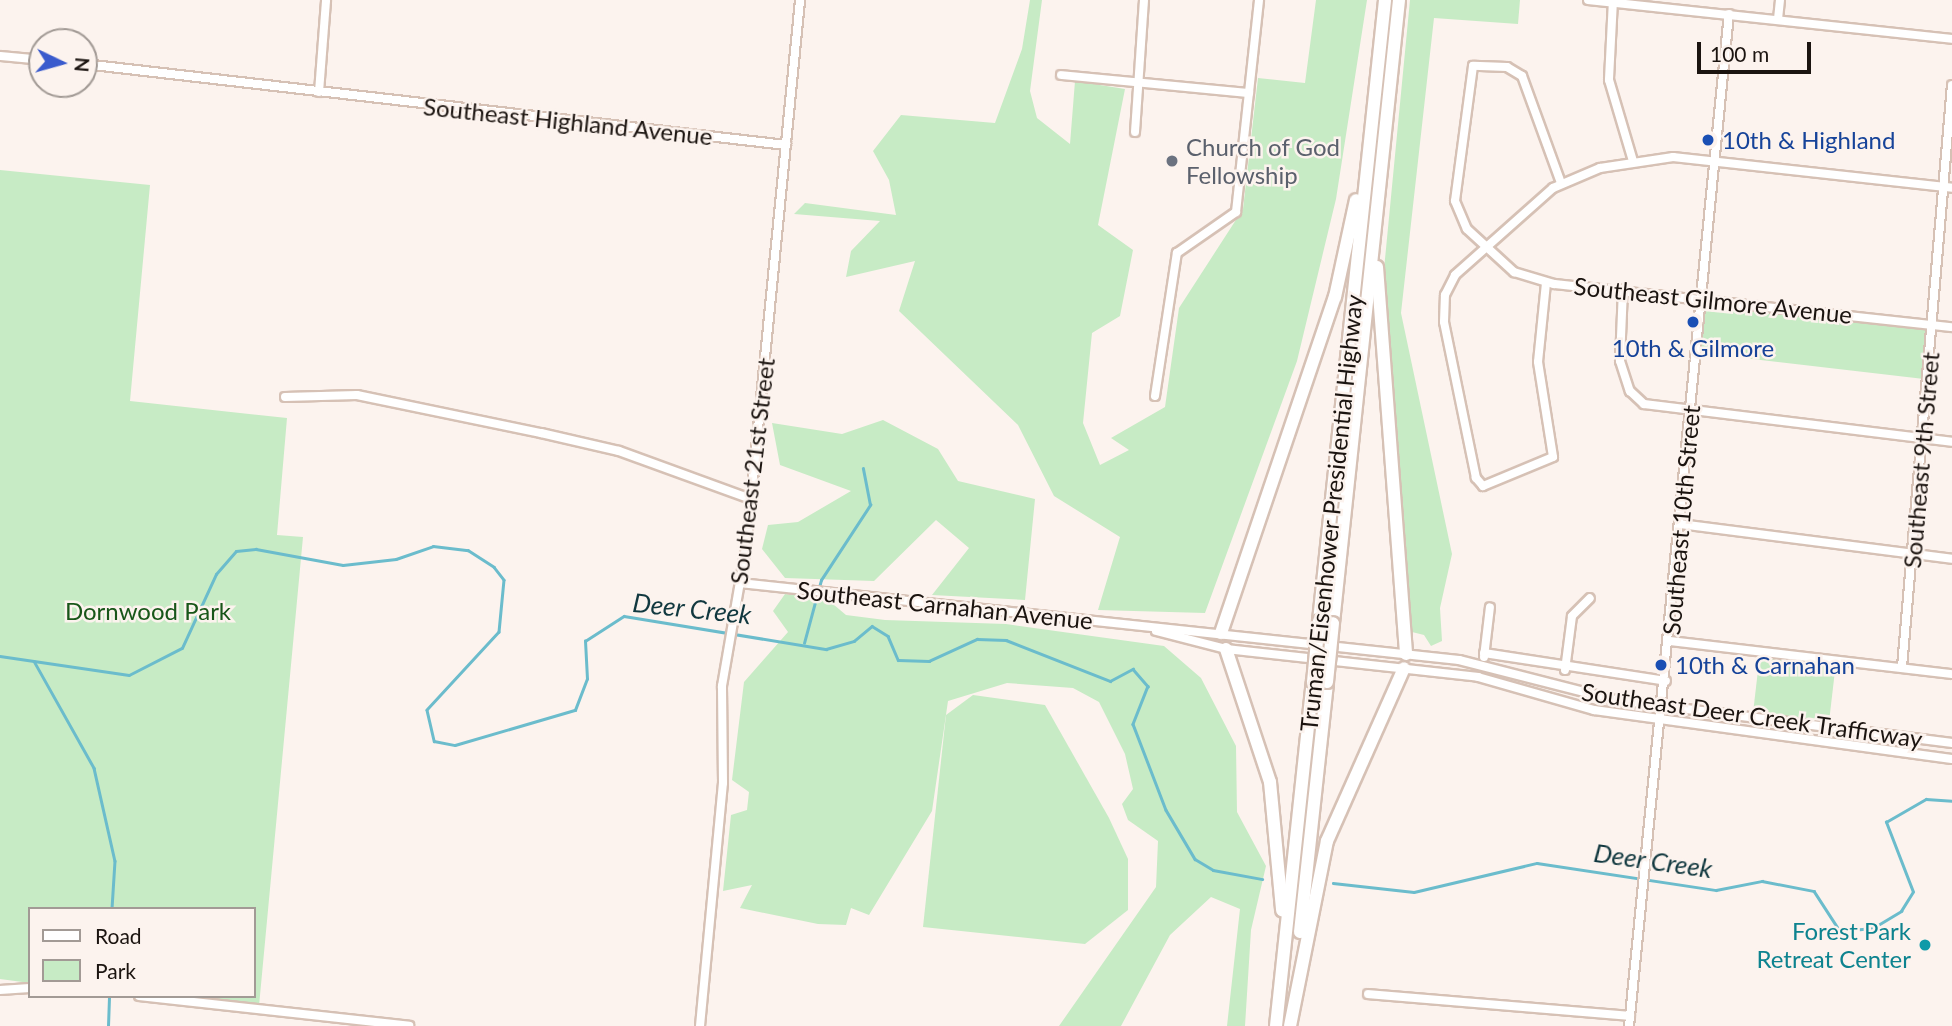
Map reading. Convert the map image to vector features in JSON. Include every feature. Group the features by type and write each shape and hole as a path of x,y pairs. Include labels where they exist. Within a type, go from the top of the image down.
{"highway":[{"name":"Truman/Eisenhower Presidential Highway","path":"1290,1026 1385,0"},
{"name":"Truman/Eisenhower Presidential Highway","path":"1326,622 1380,180 1399,0"},
{"path":"1221,633 1335,297 1375,94"},
{"path":"1380,180 1379,328 1406,654"},
{"path":"1226,649 1274,802 1281,987"},
{"path":"1290,1026 1326,841 1404,668"},
{"name":"Truman/Eisenhower Presidential Highway","path":"1276,1026 1320,682"}],"street":[{"path":"98,66 319,92 326,0"},
{"name":"Southeast 21st Street","path":"700,1026 723,783 727,649 740,583 751,499 800,0"},
{"path":"1135,132 1144,0"},
{"path":"1155,396 1177,253 1236,212 1242,190 1259,0"},
{"path":"1588,0 1952,38"},
{"path":"1778,19 1780,0"},
{"path":"1613,1 1609,80 1633,161"},
{"name":"Southeast 10th Street","path":"1629,1026 1664,706 1729,14"},
{"path":"0,55 28,58"},
{"name":"Southeast Gilmore Avenue","path":"1562,183 1522,76 1507,67 1473,66 1454,194 1461,219 1484,247 1514,272 1546,283 1702,297 1952,327"},
{"path":"1061,75 1139,80 1249,93"},
{"name":"Southeast 9th Street","path":"1902,667 1914,554 1931,324 1947,188 1952,85"},
{"name":"Southeast Highland Avenue","path":"319,92 786,145"},
{"path":"1546,283 1538,362 1553,457 1483,485 1476,478 1443,313 1453,278 1484,247 1562,183 1633,161 1714,160 1947,188"},
{"path":"1623,289 1618,349 1626,381 1644,404 1952,442"},
{"path":"285,397 357,395 552,435 619,451 751,499"},
{"path":"1680,524 1952,559"},
{"name":"Southeast Carnahan Avenue","path":"740,583 1150,629 1221,633"},
{"path":"1565,670 1572,617 1590,598"},
{"path":"1483,664 1489,607"},
{"name":"Southeast Carnahan Avenue","path":"1150,629 1226,649"},
{"path":"1221,633 1226,649"},
{"name":"Southeast Deer Creek Trafficway","path":"1221,633 1483,664 1595,696 1952,743"},
{"path":"1670,641 1952,674"},
{"name":"Southeast Deer Creek Trafficway","path":"1226,649 1478,677 1575,705 1952,759"},
{"path":"1484,653 1565,670 1666,681"},
{"path":"1404,668 1406,654"},
{"path":"0,990 28,988"},
{"path":"1368,994 1630,1016"},
{"path":"157,998 410,1026"}],"green space":[{"path":"1030,0 1042,0 1030,91 1037,118 1070,144 1075,81 1125,89 1098,225 1133,250 1120,316 1092,333 1083,423 1100,465 1129,450 1111,438 1165,407 1179,308 1243,209 1258,78 1305,83 1316,0 1367,0 1336,199 1297,361 1205,613 1098,610 1120,537 1054,496 1018,425 899,311 915,261 846,277 851,251 880,221 794,214 805,203 896,215 889,180 873,151 901,115 995,123 1022,49"},
{"path":"1410,0 1520,0 1518,24 1434,18 1401,313 1452,554 1440,608 1442,641 1431,646 1424,635 1412,632 1382,290"},
{"name":"Dornwood Park","path":"0,170 150,185 130,401 287,418 277,535 303,537 259,1006 190,998 256,998 256,907 28,907 28,983 0,979"},
{"path":"1714,302 1926,327 1924,379 1701,353 1705,308"},
{"path":"883,420 938,449 958,481 1035,499 1025,600 932,595 969,548 936,520 874,581 785,578 762,549 768,525 798,522 851,491 780,465 772,423 842,434"},
{"path":"785,594 827,599 846,615 885,620 1006,624 1164,646 1201,678 1236,746 1237,812 1266,866 1251,930 1245,1026 1227,1026 1240,909 1211,897 1170,935 1121,1026 1059,1026 1156,887 1158,841 1128,820 1122,804 1133,789 1125,754 1099,702 1073,688 1007,683 948,701 932,811 869,915 851,908 846,925 818,924 740,908 752,885 723,891 731,815 747,810 749,792 732,780 744,682 788,632 773,611"},
{"path":"1760,653 1836,662 1829,722 1753,713"},
{"path":"973,695 1045,705 1109,818 1128,859 1128,910 1085,944 923,927 946,715"}],"waterway":[{"path":"804,643 821,580 870,505 863,469"},
{"name":"Deer Creek","path":"0,656 129,675 182,648 216,574 236,551 256,549 343,565 396,559 433,546 468,550 494,567 504,580 499,632 427,710 434,741 455,745 575,710 587,679 585,641 624,616 826,649 854,641 872,626 888,636 898,660 929,661 977,639 1006,640 1110,681 1133,669 1148,686 1133,724 1166,810 1195,859 1213,870 1262,879"},
{"path":"34,661 94,768 115,861 112,907"},
{"name":"Deer Creek","path":"1333,883 1414,892 1537,863 1716,890 1762,881 1814,891 1840,931 1873,928 1901,911 1913,892 1886,822 1926,799 1952,801"},
{"path":"108,1026 109,998"}],"place":[{"name":"10th & Highland","path":"1708,140"},
{"name":"Church of God Fellowship","path":"1172,161"},
{"name":"10th & Gilmore","path":"1693,322"},
{"name":"10th & Carnahan","path":"1661,665"},
{"name":"Forest Park Retreat Center","path":"1925,945"}]}
